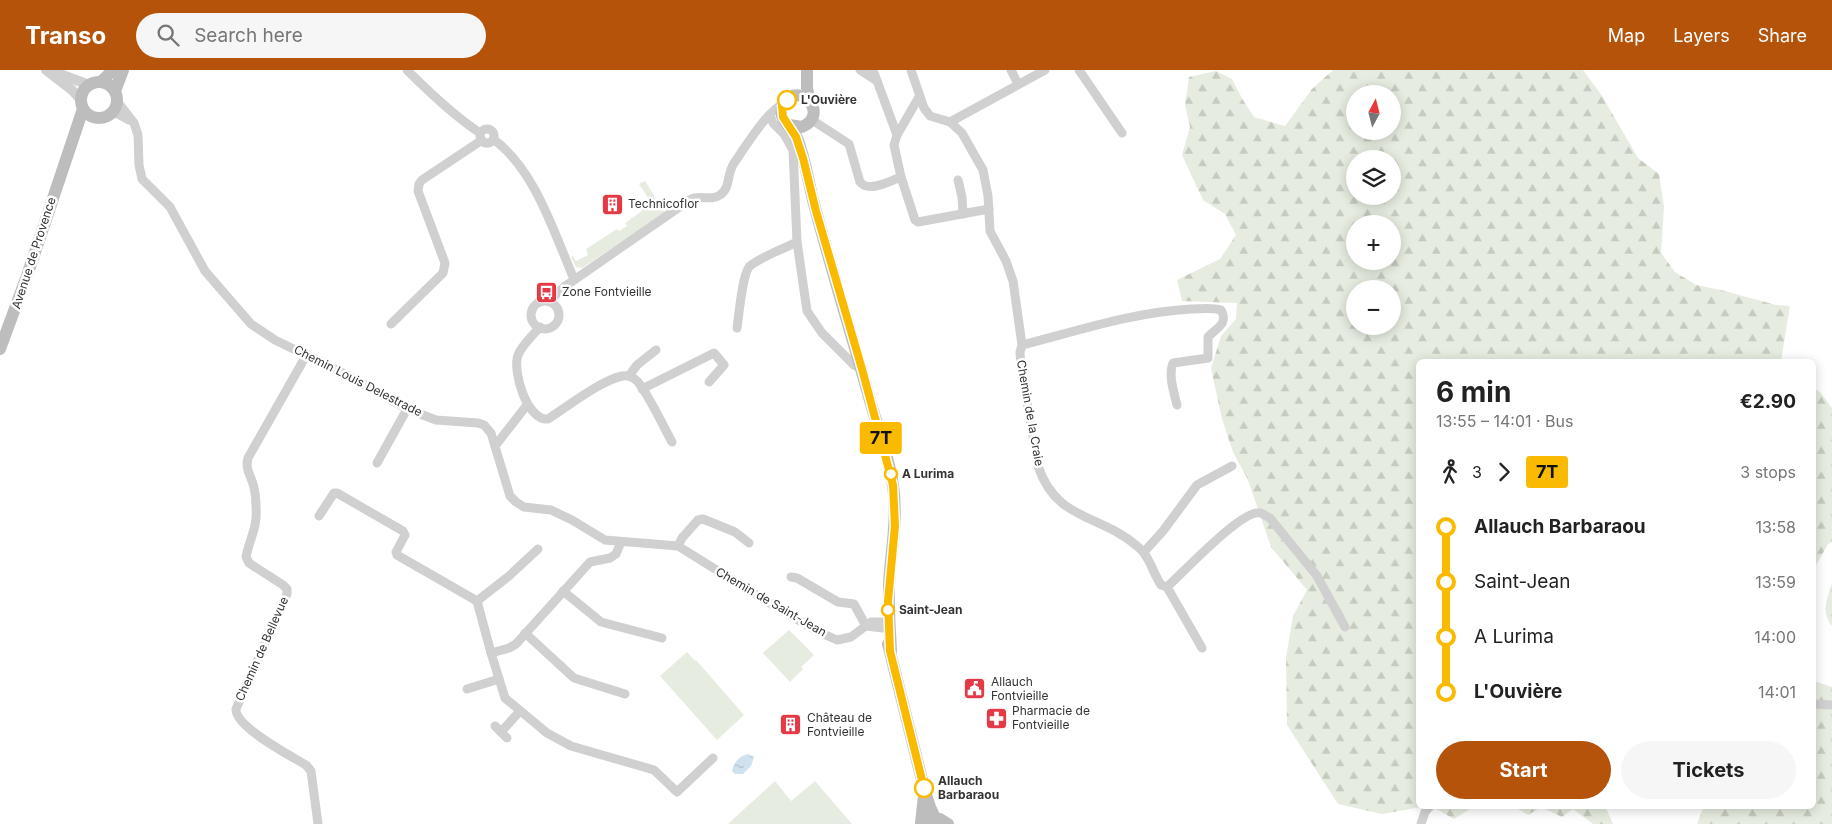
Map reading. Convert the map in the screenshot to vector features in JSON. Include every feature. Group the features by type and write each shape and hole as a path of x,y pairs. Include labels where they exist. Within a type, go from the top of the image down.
{"main road":[{"path":"113,70 82,94 82,104 91,116 96,118 107,116 111,113 123,70"},
{"path":"801,70 800,82 782,106 781,119 796,137 803,158 816,211 862,369 893,485 895,526 885,624 924,788 935,818"},
{"path":"803,158 809,123 814,111 807,88 807,70"},
{"path":"95,83 107,83 116,96"},
{"path":"789,99 803,96 810,102"},
{"name":"Avenue de Provence","path":"0,350 79,124 82,104"},
{"name":"Avenue de Provence","path":"67,157 86,127 96,118"},
{"path":"781,119 798,128 809,123"},
{"path":"921,824 924,808 924,788"},
{"path":"921,824 925,820 935,818 948,824"}],"street":[{"path":"48,70 95,83"},
{"path":"48,70 72,90 82,104"},
{"path":"407,70 440,102 481,137"},
{"path":"860,70 877,82"},
{"path":"873,70 897,135"},
{"name":"Chemin de la Craie","path":"911,70 924,108 930,116 950,122 962,133 983,170 987,184 990,231 1006,261 1013,281 1022,345 1020,352 1021,367 1038,466 1043,480 1058,501 1068,509 1137,545 1144,552 1161,585 1167,586"},
{"path":"1011,70 1018,84"},
{"path":"950,122 1045,70"},
{"path":"1079,70 1122,133"},
{"name":"Chemin Louis Delestrade","path":"116,96 134,123 138,135 139,165 142,180 170,207 206,271 251,324 274,340 307,354 407,409 436,420 484,425 491,433 510,496 524,507 551,510 605,540 678,546"},
{"path":"919,97 897,135 894,145 901,177 915,220 918,222 989,209"},
{"path":"111,113 127,117 134,123"},
{"path":"781,119 773,123 784,134 792,150 798,242 807,311 822,333 852,363 862,369"},
{"path":"549,301 558,310 558,319 549,328 540,327 532,318 532,310 537,303 549,301 574,279 690,199 699,196 717,197 722,194 726,189 732,166 755,133 781,119"},
{"path":"809,123 849,144 860,182 863,186 869,187 901,177"},
{"path":"391,324 442,274 445,263 418,191 419,184 481,137 484,129 490,129 494,134 493,139 508,151 525,173 536,193 574,279"},
{"path":"958,180 963,214"},
{"path":"737,328 749,268 771,254 798,242"},
{"path":"1022,345 1148,314 1204,308 1221,310 1224,315 1221,326 1208,337 1208,358 1174,363 1172,368 1172,386 1177,404"},
{"path":"540,327 521,349 517,361 519,382 527,405 539,417 543,420 548,419 597,388 624,376 629,376 636,379 672,442"},
{"path":"629,376 637,365 656,350"},
{"path":"642,389 714,353 724,365 709,382"},
{"name":"Chemin de Bellevue","path":"307,354 246,464 252,483 256,508 253,534 246,557 249,563 283,585 287,589 288,594 236,709 236,714 241,723 306,765 311,772 318,824"},
{"path":"495,446 527,405"},
{"path":"377,463 407,409"},
{"path":"1144,552 1163,531 1197,485 1232,466"},
{"path":"319,516 334,493 336,493 403,531 405,535 396,552 397,555 477,601 505,698 547,734 571,746 654,770 677,792 713,758"},
{"path":"1202,648 1167,586 1229,529 1254,513 1261,512 1270,518 1317,576 1345,627"},
{"path":"678,546 682,538 698,520 703,520 736,532 749,543"},
{"path":"491,653 516,644 590,562 610,558 616,554 621,542"},
{"name":"Chemin de Saint-Jean","path":"678,546 768,602 837,640 851,637 871,622 885,624"},
{"path":"477,601 509,576 538,549"},
{"path":"790,577 797,578 838,602 854,604 866,626"},
{"path":"563,591 601,622 662,638"},
{"path":"525,633 574,678 625,694"},
{"path":"467,689 499,679"},
{"path":"1816,704 1832,705"},
{"path":"501,732 520,711"},
{"path":"1421,824 1428,809"}],"green space":[{"path":"1333,70 1583,70 1602,96 1638,158 1659,174 1664,207 1661,253 1675,272 1696,285 1776,305 1790,306 1781,359 1416,359 1416,808 1382,814 1338,804 1287,725 1286,658 1293,616 1307,590 1271,547 1248,480 1233,452 1222,419 1211,368 1221,336 1236,319 1237,303 1182,301 1177,280 1220,259 1236,235 1225,214 1203,200 1182,155 1190,127 1185,105 1189,77 1216,71 1232,79 1254,117 1285,126 1312,89"},
{"path":"645,181 665,213 582,268 576,267 571,257 573,256 576,261 588,255 586,249 617,229 619,231 627,226 625,223 642,211 639,206 649,199 639,184"},
{"path":"1816,389 1832,408 1832,542 1828,544 1816,565"},
{"path":"1832,583 1832,626 1826,611"},
{"path":"789,630 814,655 801,667 803,669 790,682 763,653"},
{"path":"687,652 744,715 717,740 660,676"},
{"path":"1816,682 1832,687 1832,824 1697,824 1703,809 1816,809"},
{"path":"775,781 791,801 815,781 852,824 728,824"},
{"path":"1436,809 1470,809 1454,819"},
{"path":"1518,809 1538,809 1528,815"},
{"path":"1545,809 1573,809 1562,817"},
{"path":"1573,809 1606,809 1613,824 1593,824"}],"water":[{"path":"748,754 754,757 751,766 743,774 735,774 732,771 734,765 742,756"}],"bus line":[{"name":"7T","path":"787,100 782,106 783,117 796,137 803,158 816,211 862,369 893,485 895,526 888,601 890,651 924,788"}],"place":[{"name":"L'Ouvière","path":"787,100"},
{"name":"Technicoflor","path":"612,204"},
{"name":"Zone Fontvieille","path":"546,292"},
{"name":"A Lurima","path":"891,474"},
{"name":"Saint-Jean","path":"888,610"},
{"name":"Allauch Fontvieille","path":"975,689"},
{"name":"Pharmacie de Fontvieille","path":"996,718"},
{"name":"Château de Fontvieille","path":"791,725"},
{"name":"Allauch Barbaraou","path":"924,788"}]}
